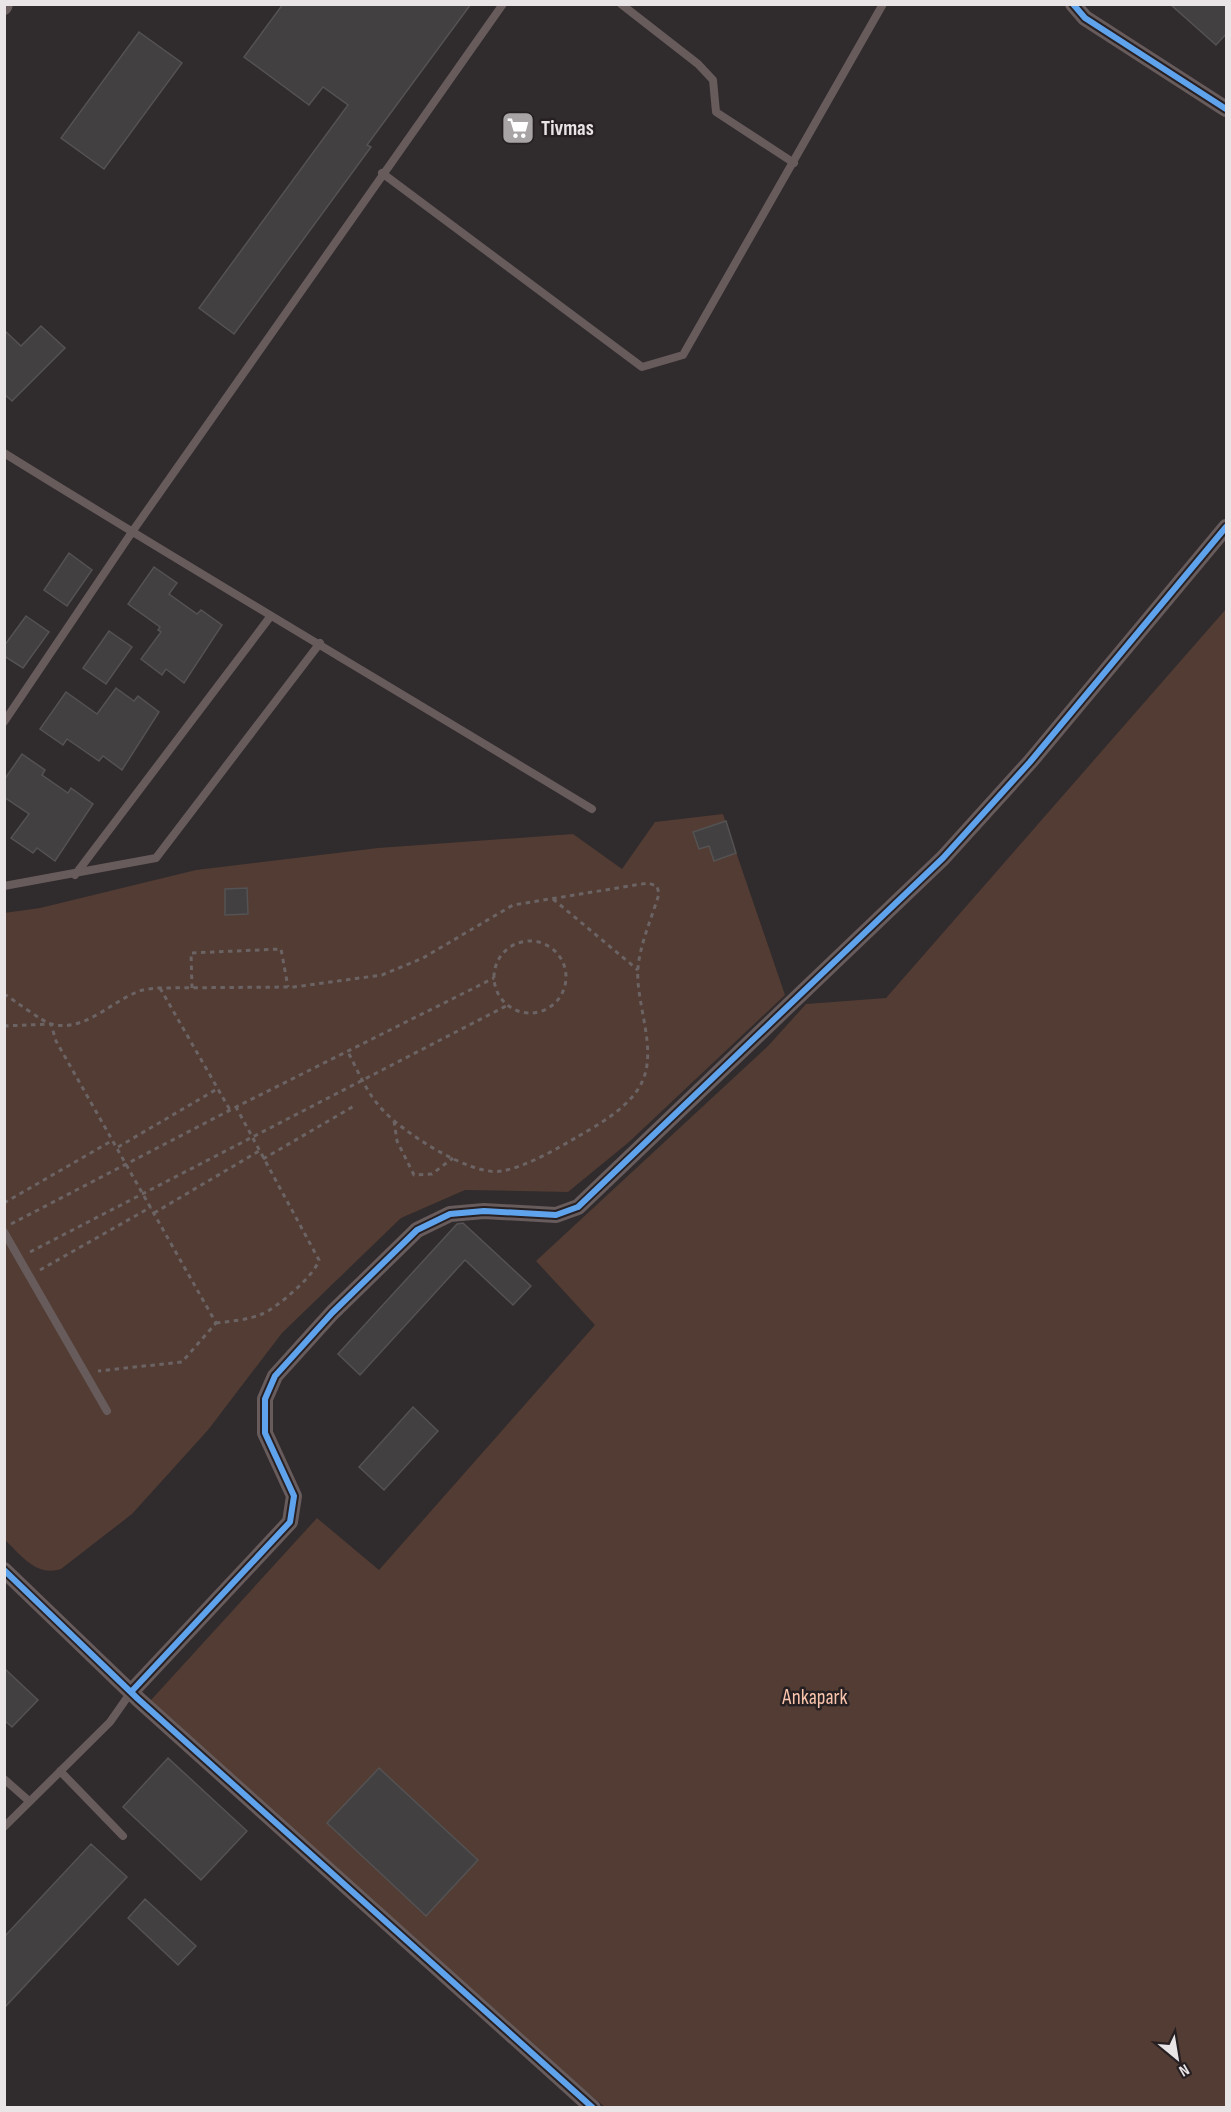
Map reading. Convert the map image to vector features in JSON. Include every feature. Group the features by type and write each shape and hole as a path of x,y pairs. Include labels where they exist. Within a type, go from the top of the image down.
{"street":[{"path":"1073,4 1085,18 1227,109"},
{"path":"131,1692 290,1522 294,1496 265,1433 265,1399 275,1376 332,1313 417,1230 450,1214 484,1211 556,1215 579,1207 943,858 1029,762 1227,527"},
{"path":"4,1570 131,1692 593,2108"}],"lane":[{"path":"4,722 132,532 382,173 503,4"},
{"path":"621,4 698,64 713,80 716,112 794,163"},
{"path":"382,173 642,368 683,355 884,4"},
{"path":"4,453 270,617 320,643 592,809"},
{"path":"75,874 270,617"},
{"path":"4,886 156,858 320,643"},
{"path":"4,1232 107,1411"},
{"path":"4,1827 110,1722 131,1692"},
{"path":"60,1771 123,1836"},
{"path":"4,1779 29,1801"}],"path":[{"path":"4,1026 82,1021 138,991 160,988 288,987 382,975 423,958 513,905 654,883 659,894 638,970 645,1020 646,1066 642,1082 631,1098 562,1146 503,1171 474,1168 453,1158 394,1121 381,1109 348,1052"},
{"path":"553,899 638,970"},
{"path":"535,941 547,945 557,953 563,963 564,988 549,1007 537,1012 524,1012 508,1005 496,990 494,978 495,966 511,946 535,941"},
{"path":"192,988 191,953 281,949 288,987"},
{"path":"4,1228 126,1163 494,978"},
{"path":"160,988 230,1110"},
{"path":"4,994 51,1024 56,1041 216,1323"},
{"path":"19,1257 508,1005"},
{"path":"117,1147 217,1089"},
{"path":"263,1159 354,1106"},
{"path":"84,1372 182,1362 216,1323 261,1315 273,1308 317,1266 317,1253 236,1107"},
{"path":"394,1121 397,1141 414,1175 432,1174 453,1158"},
{"path":"4,1203 113,1140"},
{"path":"154,1213 259,1151"},
{"path":"30,1276 151,1207"}],"green space":[{"name":"Ankapark","path":"1226,609 1226,2107 605,2107 353,1899 141,1711 317,1518 379,1570 595,1325 536,1261 768,1046 806,1004 886,998"},
{"path":"723,814 785,995 629,1142 568,1192 465,1190 401,1218 282,1333 208,1430 132,1514 61,1569 44,1570 23,1558 5,1540 4,913 40,908 196,870 378,848 573,834 622,869 655,822"}],"building":[{"path":"283,4 471,4 367,145 371,147 234,334 199,308 348,105 323,87 309,105 244,57"},
{"path":"1170,4 1227,4 1227,33 1216,45"},
{"path":"139,32 182,63 104,169 61,138"},
{"path":"41,326 65,348 12,401 4,394 4,330 21,346"},
{"path":"69,553 92,570 67,606 44,590"},
{"path":"154,567 177,583 169,594 197,614 201,610 222,625 184,683 166,669 162,675 141,659 161,632 158,630 160,627 128,604"},
{"path":"26,616 49,632 23,668 4,656 4,646"},
{"path":"109,631 132,647 106,684 83,668"},
{"path":"116,688 134,701 138,696 159,712 122,770 103,756 99,761 67,739 63,745 40,729 66,692 97,714"},
{"path":"22,754 45,770 42,775 68,793 71,788 93,804 55,861 37,848 33,853 11,838 29,814 4,797 4,780"},
{"path":"726,821 736,853 714,861 709,846 699,849 693,832"},
{"path":"247,888 248,914 225,915 225,889"},
{"path":"463,1223 531,1286 513,1305 465,1260 360,1375 338,1354 457,1224"},
{"path":"413,1407 438,1431 384,1490 359,1467"},
{"path":"4,1668 38,1700 12,1727 4,1720"},
{"path":"168,1758 247,1831 201,1880 123,1807"},
{"path":"379,1768 478,1860 426,1916 327,1823"},
{"path":"91,1844 127,1877 4,2008 4,1937"},
{"path":"145,1899 196,1946 178,1965 128,1918"}],"cycle path":[{"path":"1073,4 1085,18 1226,109"},
{"path":"131,1692 290,1522 294,1496 265,1433 265,1399 275,1376 332,1313 417,1230 450,1214 484,1211 556,1215 578,1207 943,858 1030,762 1226,527"},
{"path":"4,1570 138,1699 593,2108"}],"place":[{"name":"Tivmas","path":"518,128"}]}
